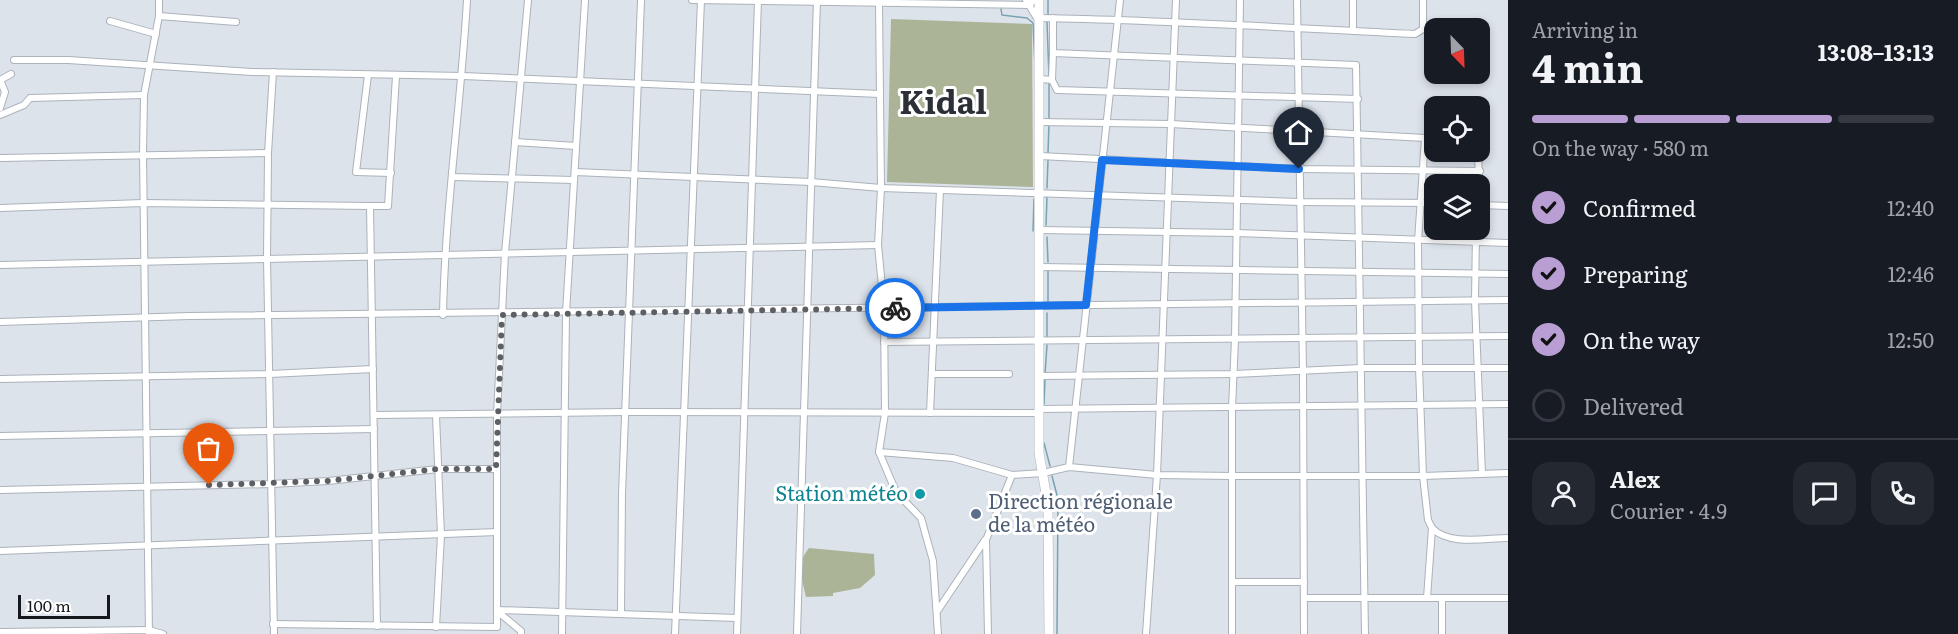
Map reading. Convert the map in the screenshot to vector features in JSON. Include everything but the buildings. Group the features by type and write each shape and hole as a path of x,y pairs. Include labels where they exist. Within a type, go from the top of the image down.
{"main road":[{"path":"1039,0 1041,22 1039,453 1048,505 1049,634"}],"street":[{"path":"149,632 146,318 142,203 144,95 148,64 159,16 159,0"},
{"path":"443,315 444,255 463,76 467,0"},
{"path":"273,624 377,626 409,631 436,627 497,627 496,469 505,254 528,0"},
{"path":"562,634 566,313 585,0"},
{"path":"621,613 629,312 641,0"},
{"path":"692,0 879,4 1029,2 1041,22 1053,18 1175,21 1239,27 1415,34 1423,29 1423,0"},
{"path":"675,634 701,0"},
{"path":"1069,467 1120,0"},
{"path":"1146,634 1157,475 1176,0"},
{"path":"1232,634 1232,408 1239,128 1239,0"},
{"path":"1297,0 1295,29 1303,339 1304,634"},
{"path":"1353,0 1353,31"},
{"path":"737,634 758,1"},
{"path":"797,634 817,2"},
{"path":"879,4 878,244 884,308 885,413 879,452 896,492 921,518 933,561 938,634"},
{"path":"159,16 236,22"},
{"path":"1053,18 1052,84 1057,90 1358,99"},
{"path":"110,21 156,34"},
{"path":"1053,53 1356,65 1359,135 1365,634"},
{"path":"14,60 148,64 273,72 580,80 755,90 880,94"},
{"path":"273,72 268,153 267,259 272,430 271,540 274,634"},
{"path":"0,108 5,92 0,80 11,74"},
{"path":"368,75 356,172 391,173"},
{"path":"0,208 142,203 388,206 396,76"},
{"path":"1041,79 1052,80"},
{"path":"0,115 24,105 30,98 144,95"},
{"path":"1040,122 1171,124 1425,138 1418,241 1418,301 1423,476 1428,520 1438,534 1450,539 1508,538"},
{"path":"515,142 576,146"},
{"path":"0,158 143,153 268,153"},
{"path":"1040,156 1299,169 1480,171"},
{"path":"1479,162 1480,174"},
{"path":"575,172 811,182 880,189 1098,193 1299,202 1424,202"},
{"path":"453,177 574,180"},
{"path":"930,413 940,190"},
{"path":"1490,205 1508,206"},
{"path":"370,206 377,626"},
{"path":"1040,230 1166,234 1236,233 1508,243"},
{"path":"1476,242 1475,301 1482,474"},
{"path":"0,265 144,260 371,258 878,244"},
{"path":"1040,267 1508,274"},
{"path":"0,322 269,316 502,315 1164,303 1302,304 1360,301 1508,300"},
{"path":"884,342 1508,336"},
{"path":"1040,376 1234,374 1361,368 1508,368"},
{"path":"0,379 270,374 373,369"},
{"path":"932,374 1009,374"},
{"path":"375,415 498,415 564,412 930,413 1508,404"},
{"path":"436,415 441,535 436,627"},
{"path":"0,436 147,431 374,429"},
{"path":"879,452 953,458 1012,475 1043,473 1069,467 1157,475 1233,476 1423,476 1508,472"},
{"path":"0,490 271,484 438,469 496,469"},
{"path":"938,610 986,540 1012,475"},
{"path":"1427,598 1432,528"},
{"path":"0,551 496,532"},
{"path":"986,540 988,634"},
{"path":"1233,582 1304,582"},
{"path":"1305,598 1508,598"},
{"path":"1442,598 1442,634"},
{"path":"497,610 737,618"},
{"path":"497,610 521,631 521,634"},
{"path":"363,626 363,634"},
{"path":"0,632 149,632 163,634"}],"green space":[{"path":"891,19 1032,24 1033,187 887,182"},
{"path":"809,548 874,554 875,575 860,588 833,593 833,596 806,597 801,566"}],"waterway":[{"path":"1048,0 1048,16"},
{"path":"1001,9 1002,15 1027,18 1033,23 1035,67"},
{"path":"1047,22 1049,77"},
{"path":"1049,83 1049,120"},
{"path":"1048,153 1049,124"},
{"path":"1047,188 1048,160"},
{"path":"1046,225 1047,197"},
{"path":"1033,231 1034,199"},
{"path":"1047,237 1048,262"},
{"path":"1048,271 1048,301"},
{"path":"1047,313 1047,338"},
{"path":"1045,374 1047,345"},
{"path":"1044,404 1045,380"},
{"path":"1044,443 1050,466"},
{"path":"1052,476 1058,499 1057,634"}],"way so far":[{"path":"209,485 328,481 438,469 496,469 502,315 895,308"}],"place":[{"name":"Station météo","path":"920,494"},
{"name":"Direction régionale de la météo","path":"976,514"}],"district":[{"name":"Kidal","path":"943,103"}],"route":[{"path":"895,308 1086,305 1102,160 1299,169"}]}
